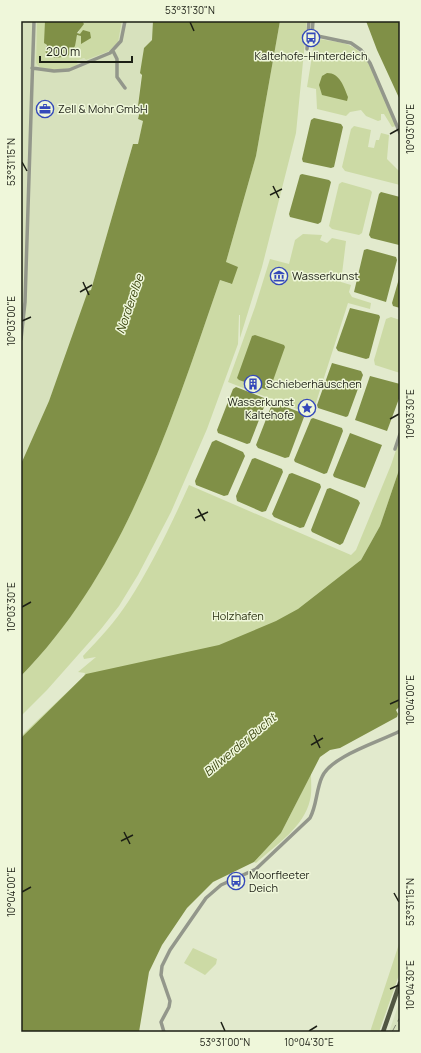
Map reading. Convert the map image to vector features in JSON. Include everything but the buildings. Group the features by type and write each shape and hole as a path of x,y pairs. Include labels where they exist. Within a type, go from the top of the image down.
{"main road":[{"path":"383,1032 400,983"}],"street":[{"path":"21,339 25,302 34,21"},
{"path":"32,68 54,71 69,70 113,51 121,41 125,21"},
{"path":"309,21 310,34"},
{"path":"307,49 313,21"},
{"path":"310,34 353,44 361,50 370,63 400,133"},
{"path":"113,51 117,59 117,77 125,88"},
{"path":"395,449 400,434"},
{"path":"164,1032 161,1022 169,1007 170,1001 162,978 162,966 170,950 206,898 221,885 256,869 310,818 315,808 321,778 330,765 400,731"}],"shaded area":[{"path":"21,21 37,21 36,63 41,67 53,69 84,58 86,60 100,54 119,37 122,21 153,21 154,29 152,40 144,48 138,106 141,107 138,119 143,121 138,145 133,144 91,290 49,401 21,464"},
{"path":"400,1000 400,1032 389,1032"}],"green space":[{"path":"37,21 45,21 46,53 47,56 56,58 68,56 82,21 122,21 118,42 109,51 86,60 84,58 76,61 78,65 50,70 39,67 36,63"},
{"path":"280,21 307,21 296,133 262,267 240,338 239,315 238,344 207,429 171,512 138,575 119,606 101,629 47,690 21,716 21,676 58,634 90,588 117,540 142,490 164,438 220,280 231,284 226,262 256,156"},
{"path":"315,38 347,44 359,52 367,60 384,93 396,126 392,127 384,114 381,114 381,120 378,121 366,116 361,110 350,112 346,116 317,109 316,89 307,87"},
{"path":"354,126 371,130 368,147 374,148 376,140 379,140 381,133 389,135 387,159 400,172 400,185 345,171 342,167 351,129"},
{"path":"342,182 370,190 372,192 362,233 359,235 332,229 329,226 339,184"},
{"path":"303,234 322,235 320,240 327,243 332,238 346,241 341,282 351,285 349,292 352,297 371,303 370,309 348,303 312,415 228,382 255,307 270,259 289,264 295,240"},
{"path":"391,317 400,320 400,373 375,365 374,360 386,319"},
{"name":"Holzhafen","path":"400,438 400,467 380,526 361,560 21,976 21,736 84,676 85,673 78,672 96,657 84,659 83,656 118,616 137,588 161,545 189,485 351,555 356,550 391,465"},
{"path":"311,774 310,800 302,819 288,835 256,863 254,862 281,833"},
{"path":"400,941 400,972 379,1032 370,1032"},
{"path":"193,948 217,959 216,964 205,975 184,963"}],"water":[{"path":"45,21 82,21 84,24 77,33 80,34 83,30 90,32 91,38 81,44 81,36 77,35 75,46 68,56 56,58 47,56 45,50 47,45 44,43"},
{"name":"Norderelbe","path":"153,21 280,21 256,156 226,262 238,267 232,284 220,280 164,438 142,490 117,540 90,589 58,634 21,676 21,464 49,401 88,291 91,290 133,144 138,144 143,121 138,119 141,107 138,106 142,75 140,73 144,48 152,40"},
{"path":"366,21 400,21 400,100 377,50"},
{"path":"327,73 335,75 341,81 348,97 347,101 322,95 319,85 322,76"},
{"path":"314,118 341,124 343,127 334,167 331,168 303,162 302,159 311,120"},
{"path":"302,174 329,180 331,182 321,222 318,224 290,217 289,214 300,175"},
{"path":"381,192 400,197 399,245 371,238 369,235 379,194"},
{"path":"367,249 396,257 397,260 386,302 354,292 364,250"},
{"path":"400,275 400,308 393,306 392,303"},
{"path":"350,308 379,315 380,317 369,358 366,359 338,351 336,348"},
{"path":"255,335 284,345 285,347 270,389 268,390 237,378 252,336"},
{"path":"332,363 361,371 363,375 348,416 346,417 318,408 317,405"},
{"path":"370,376 400,384 400,396 387,431 355,420"},
{"path":"236,387 264,398 266,402 250,443 247,444 218,433 217,430 233,389"},
{"path":"276,403 302,413 304,417 289,457 285,458 258,448 256,445 272,404"},
{"path":"313,418 342,428 343,431 327,473 324,474 295,462 294,460 311,419"},
{"path":"350,433 382,445 365,488 334,477 333,475"},
{"path":"216,440 243,452 245,456 228,495 224,496 196,485 195,481 212,442"},
{"path":"255,458 282,469 283,472 266,511 262,512 237,501 236,496 252,459"},
{"name":"Holzhafen","path":"400,467 400,706 396,710 398,714 397,717 340,748 330,750 320,757 281,833 254,862 213,882 187,908 162,945 149,972 139,1032 21,1032 21,738 86,674 219,645 276,621 298,609 361,560 380,526"},
{"path":"292,473 320,484 321,487 304,527 300,528 274,517 272,514 289,474"},
{"path":"330,488 358,500 360,503 343,543 340,545 312,532 311,530 327,489"}],"railway":[{"path":"392,1032 400,1017"}],"place":[{"name":"Kaltehofe-Hinterdeich","path":"311,38"},
{"name":"Zell & Mohr GmbH","path":"45,109"},
{"name":"Wasserkunst","path":"279,276"},
{"name":"Schieberhäuschen","path":"253,384"},
{"name":"Wasserkunst Kaltehofe","path":"307,408"},
{"name":"Moorfleeter Deich","path":"236,881"}],"water label":[{"name":"Billwerder Bucht","path":"240,745"}]}
